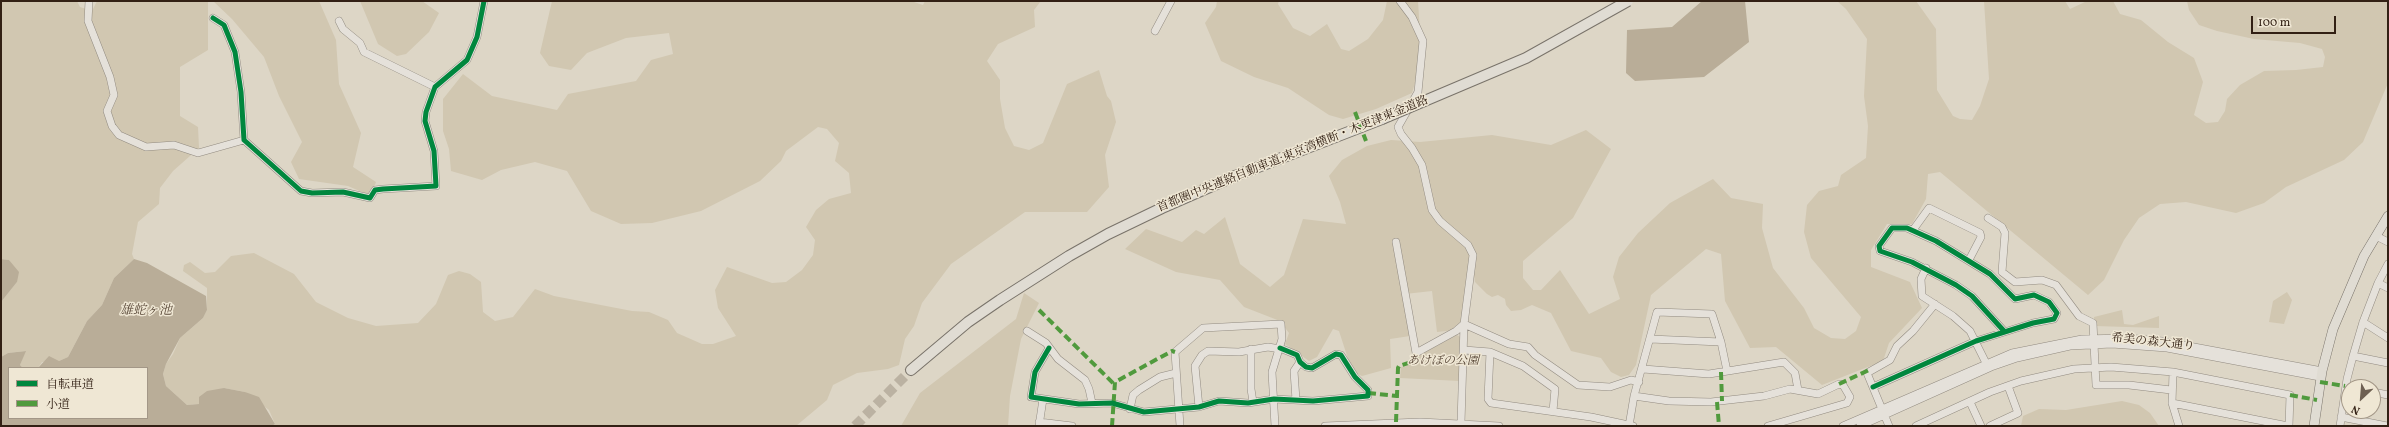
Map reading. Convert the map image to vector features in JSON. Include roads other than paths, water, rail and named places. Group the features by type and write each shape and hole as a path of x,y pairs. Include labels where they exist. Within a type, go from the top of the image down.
{"highway":[{"name":"首都圏中央連絡自動車道;東京湾横断・木更津東金道路","path":"911,370 968,322 1069,256 1108,234 1162,208 1235,176 1382,119 1526,58 1628,1"}],"main road":[{"path":"2314,426 2321,374 2331,336 2343,302 2364,256 2388,216"}],"street":[{"path":"89,1 88,21 112,83 114,95 107,111 112,126 128,140 146,147 174,145 198,153 244,140"},
{"path":"213,18 224,25 235,52 241,92 244,140 301,191 312,193 343,192 370,198 375,190 436,186 434,152 425,121 430,97 436,87 467,60 477,38 484,1"},
{"path":"1155,31 1171,1"},
{"path":"1400,1 1412,17 1424,41 1418,92 1398,127 1401,134 1412,148 1422,165 1432,210 1440,221 1468,245 1472,255 1464,324 1461,423"},
{"path":"339,21 343,29 360,43 364,52 436,87"},
{"path":"1913,230 1929,208 1980,233 1981,237 1969,260"},
{"path":"1988,218 2002,227 2006,233 2002,272 2015,282 2042,280 2056,285 2079,316 2093,323 2096,385 2129,385 2171,390"},
{"path":"1873,387 1976,341 2004,331 2054,319 2057,313 2049,302 2034,295 2015,299 1990,274 1969,260 1913,230 1907,228 1892,228 1878,246 1880,251 1926,268 1972,296 2004,331"},
{"path":"2376,236 2388,242"},
{"path":"1396,242 1416,353 1456,331 1464,324"},
{"path":"2349,379 2353,356 2363,322 2378,283 2388,264"},
{"path":"1926,268 1921,279 1922,296 1970,331 1986,363"},
{"path":"2378,283 2388,288"},
{"path":"1889,426 1867,373 1890,360 1897,346 1913,332 1935,304"},
{"path":"1490,352 1488,399 1491,403 1553,411 1630,426 1634,396 1643,369 1655,315 1661,310 1712,314 1721,342 1727,371"},
{"path":"2363,322 2388,338"},
{"path":"1180,426 1175,352 1203,328 1281,324 1280,348 1272,372 1275,426"},
{"path":"1464,324 1508,344 1528,347 1535,355 1578,385 1610,387 1631,380 1639,382"},
{"path":"1027,331 1039,337 1058,358 1085,380 1089,389 1092,403"},
{"path":"1650,339 1721,342"},
{"name":"希美の森大通り","path":"1883,412 2017,358 2094,341"},
{"name":"希美の森大通り","path":"1883,412 1986,363 2043,346 2094,341 2140,344 2212,354 2321,374"},
{"path":"1049,348 1035,372 1031,397 1079,404 1112,403 1144,412 1199,407 1219,401 1253,402 1274,399 1313,401 1334,398 1365,397 1368,390 1355,376 1341,355 1336,354 1312,368 1306,367 1300,362 1297,355 1280,348 1268,347 1208,351 1202,354 1195,366 1199,407"},
{"path":"1251,349 1250,389 1253,402"},
{"path":"1464,350 1490,352 1523,366 1555,389 1553,411"},
{"path":"2353,356 2388,363"},
{"path":"1296,400 1294,371 1300,362"},
{"path":"1643,369 1709,374 1784,362 1795,373 1798,390"},
{"path":"1916,426 2008,386 2050,373 2095,367 2133,367 2174,372 2290,395 2288,426 2172,403"},
{"path":"2174,372 2171,390 2172,403 2179,426"},
{"path":"1130,408 1133,395 1139,390 1160,377 1176,373"},
{"path":"1634,396 1669,401 1711,402 1798,390 1818,394 1839,384 1843,385 1850,398 1846,404 1781,425 1768,426"},
{"path":"1990,426 2018,413 2008,386"},
{"path":"1043,398 1039,424 1072,426"},
{"path":"1970,402 1981,426"},
{"path":"1842,426 1883,412"},
{"path":"1860,426 1883,412"},
{"path":"2340,426 2341,417"},
{"path":"2351,419 2387,426"},
{"path":"1324,426 1396,422 1461,423 1499,426"}],"water":[{"path":"1702,1 1745,1 1749,42 1704,77 1635,81 1626,73 1627,30 1672,27"},
{"path":"1,259 9,260 19,272 17,282 1,302"},
{"name":"雄蛇ヶ池","path":"134,259 147,263 206,296 207,310 203,318 180,338 166,364 163,374 166,386 187,405 199,404 199,397 207,391 224,388 245,392 259,397 275,424 272,426 1,426 1,357 8,353 26,351 20,365 22,367 8,367 8,419 148,419 148,367 39,367 49,356 59,361 68,357 87,321 102,305 114,278"}],"tunnel":[{"path":"855,426 911,370"}],"park label":[{"name":"あけぼの公園","path":"1443,362"}]}
